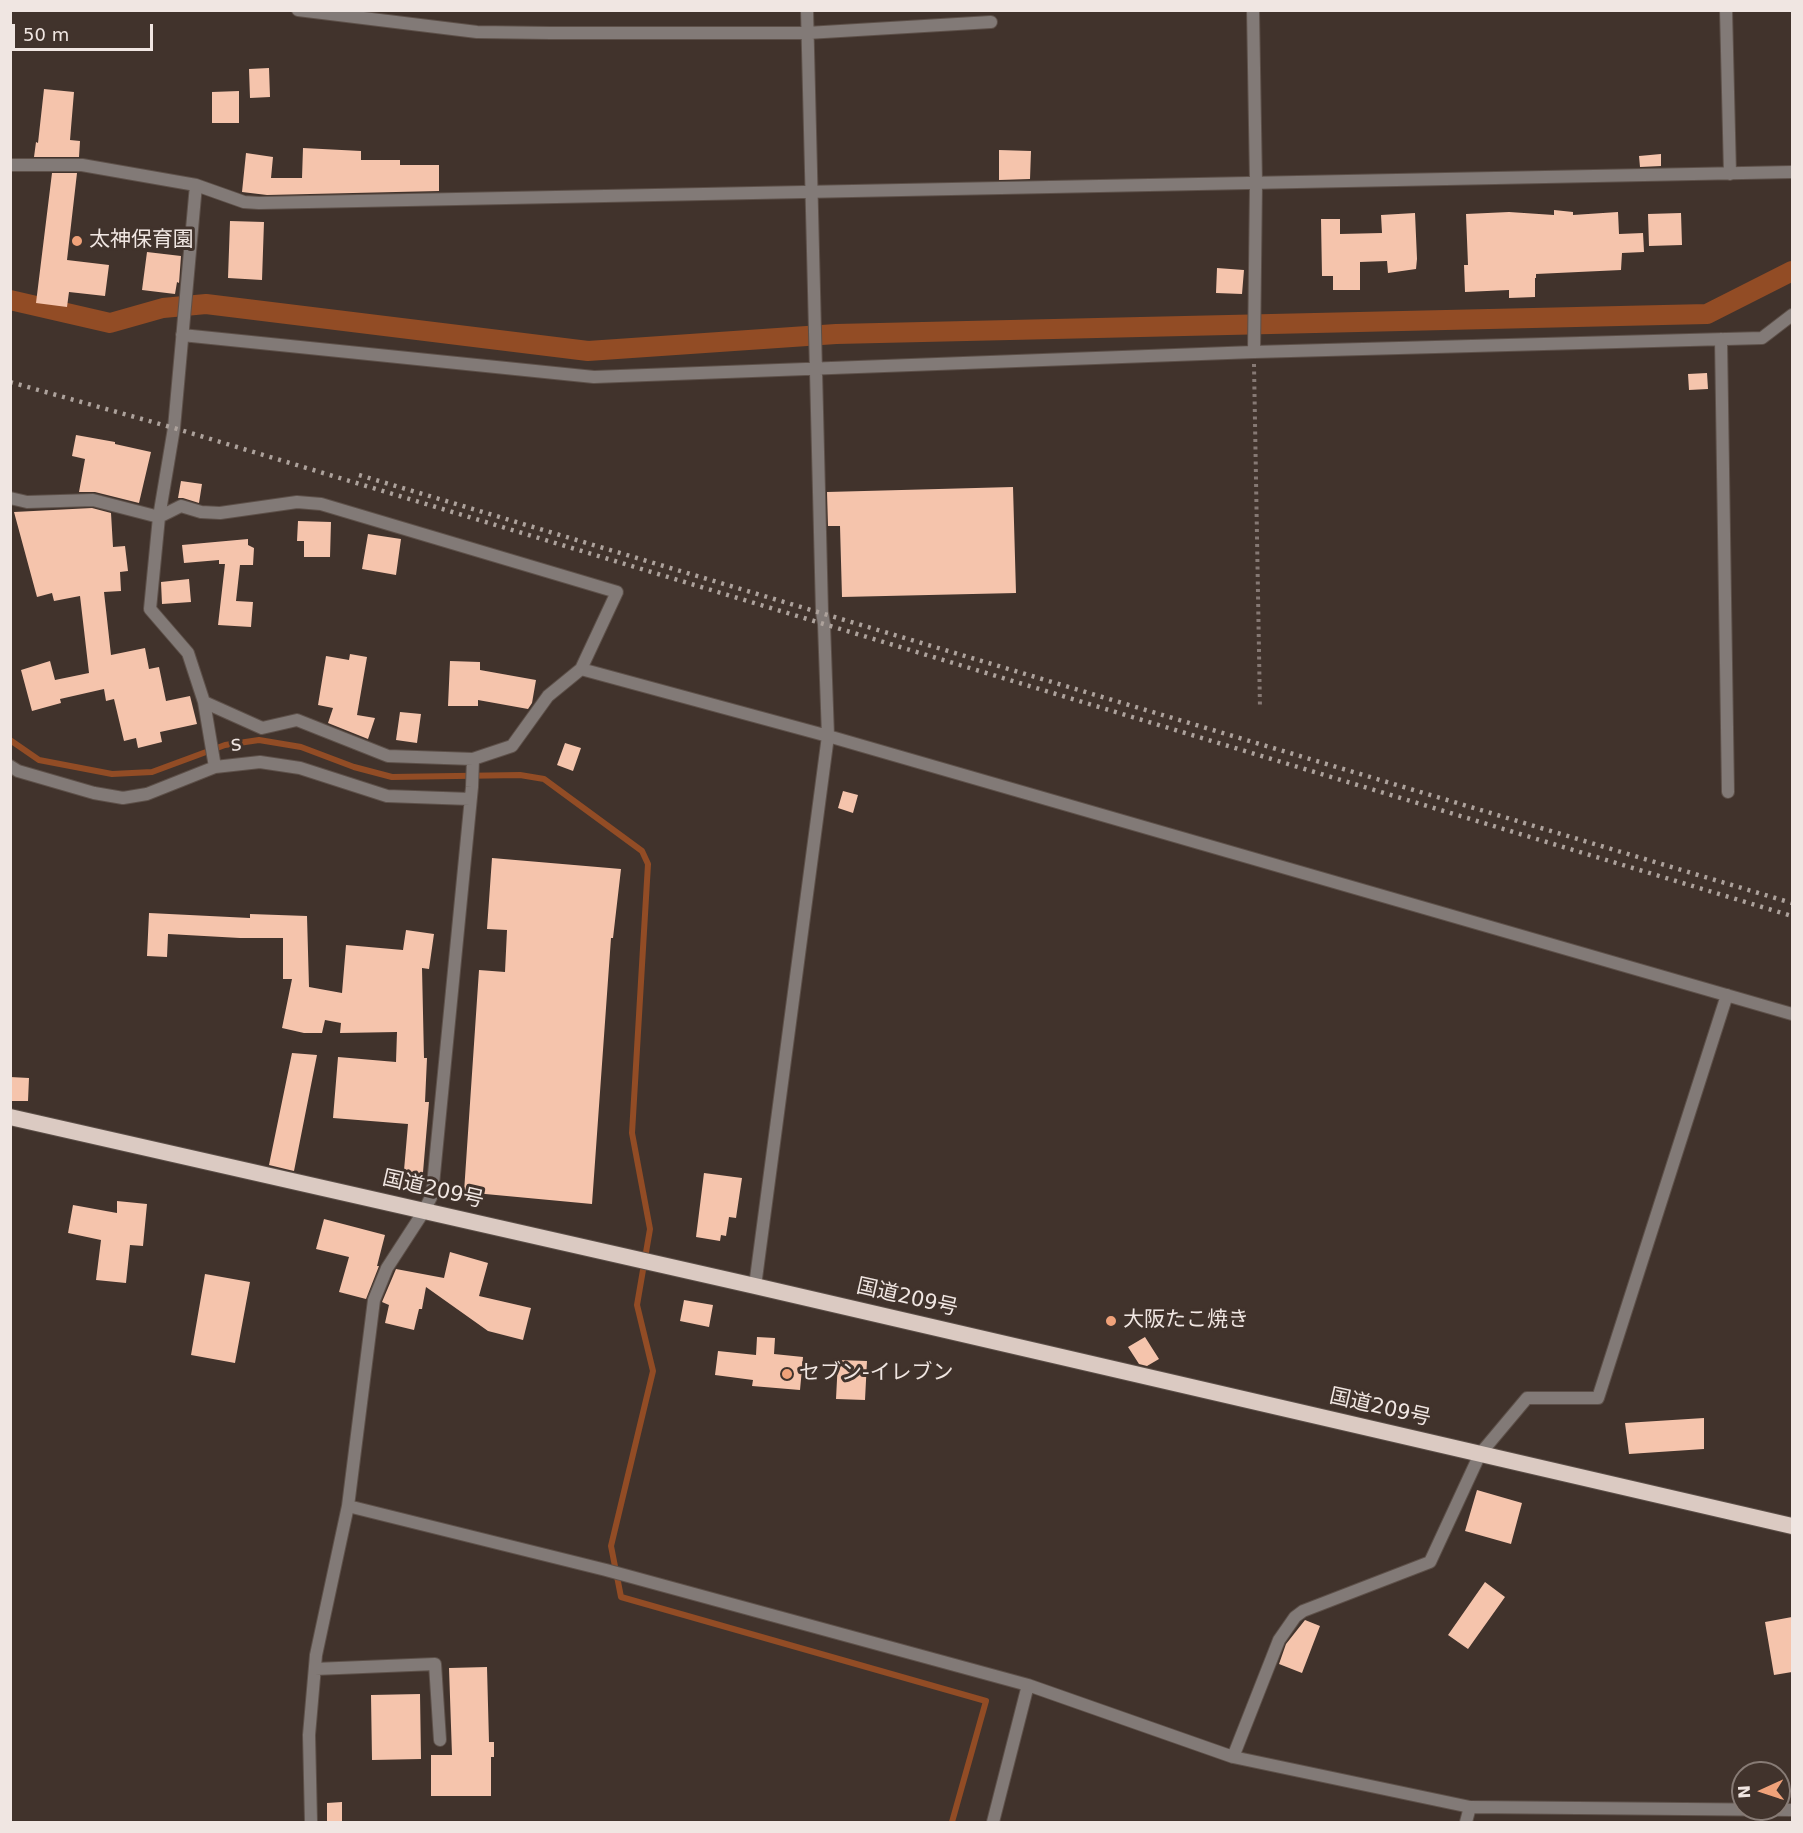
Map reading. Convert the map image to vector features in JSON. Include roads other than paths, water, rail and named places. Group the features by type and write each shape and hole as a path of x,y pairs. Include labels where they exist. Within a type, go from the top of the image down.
{"highway":[{"name":"国道209号","path":"10,1117 755,1286 1792,1526"}],"street":[{"path":"298,10 477,32 807,33 991,22"},
{"path":"755,1286 828,736 822,612 807,10"},
{"path":"1253,10 1256,183 1254,352"},
{"path":"1726,10 1730,174"},
{"path":"10,165 82,165 196,185 244,202 259,203 1792,172"},
{"path":"196,185 174,428 159,517 150,609 188,653 204,702 215,767"},
{"path":"182,334 594,377 1254,352 1762,338 1792,315"},
{"path":"1721,339 1728,792"},
{"path":"10,498 27,502 93,500 159,517 181,506 201,512 220,513 297,502 321,504 617,592 581,669 548,696 512,746 473,763 388,756 297,720 262,728 204,702"},
{"path":"581,669 828,736 1792,1014"},
{"name":"s","path":"10,766 18,771 61,784 123,798 147,794 215,767 260,762 300,768 387,796 471,793"},
{"path":"311,1822 309,1735 316,1655 348,1506 374,1300 387,1268 432,1195 473,763"},
{"path":"1233,1757 1279,1640 1295,1617 1303,1611 1430,1562 1480,1454 1527,1398 1598,1398 1727,995"},
{"path":"348,1506 606,1570 1028,1685 1233,1757 1470,1807 1792,1810"},
{"path":"315,1669 435,1664 440,1740"},
{"path":"993,1822 1028,1685"},
{"path":"1466,1822 1470,1807"}],"waterway":[{"path":"10,300 110,323 163,308 206,304 588,351 836,334 1707,314 1792,271"},
{"path":"10,740 39,760 112,774 152,772 225,745 259,740 301,747 354,767 392,777 520,775 544,779 642,851 648,864 632,1133 650,1229 637,1305 653,1371 611,1546 621,1597 986,1701 952,1822"}],"railway":[{"path":"10,382 174,428 1792,916"},
{"path":"359,475 1792,903"}],"place":[{"name":"太神保育園","path":"77,241"},
{"name":"大阪たこ焼き","path":"1111,1321"},
{"name":"セブン-イレブン","path":"787,1374"}]}
